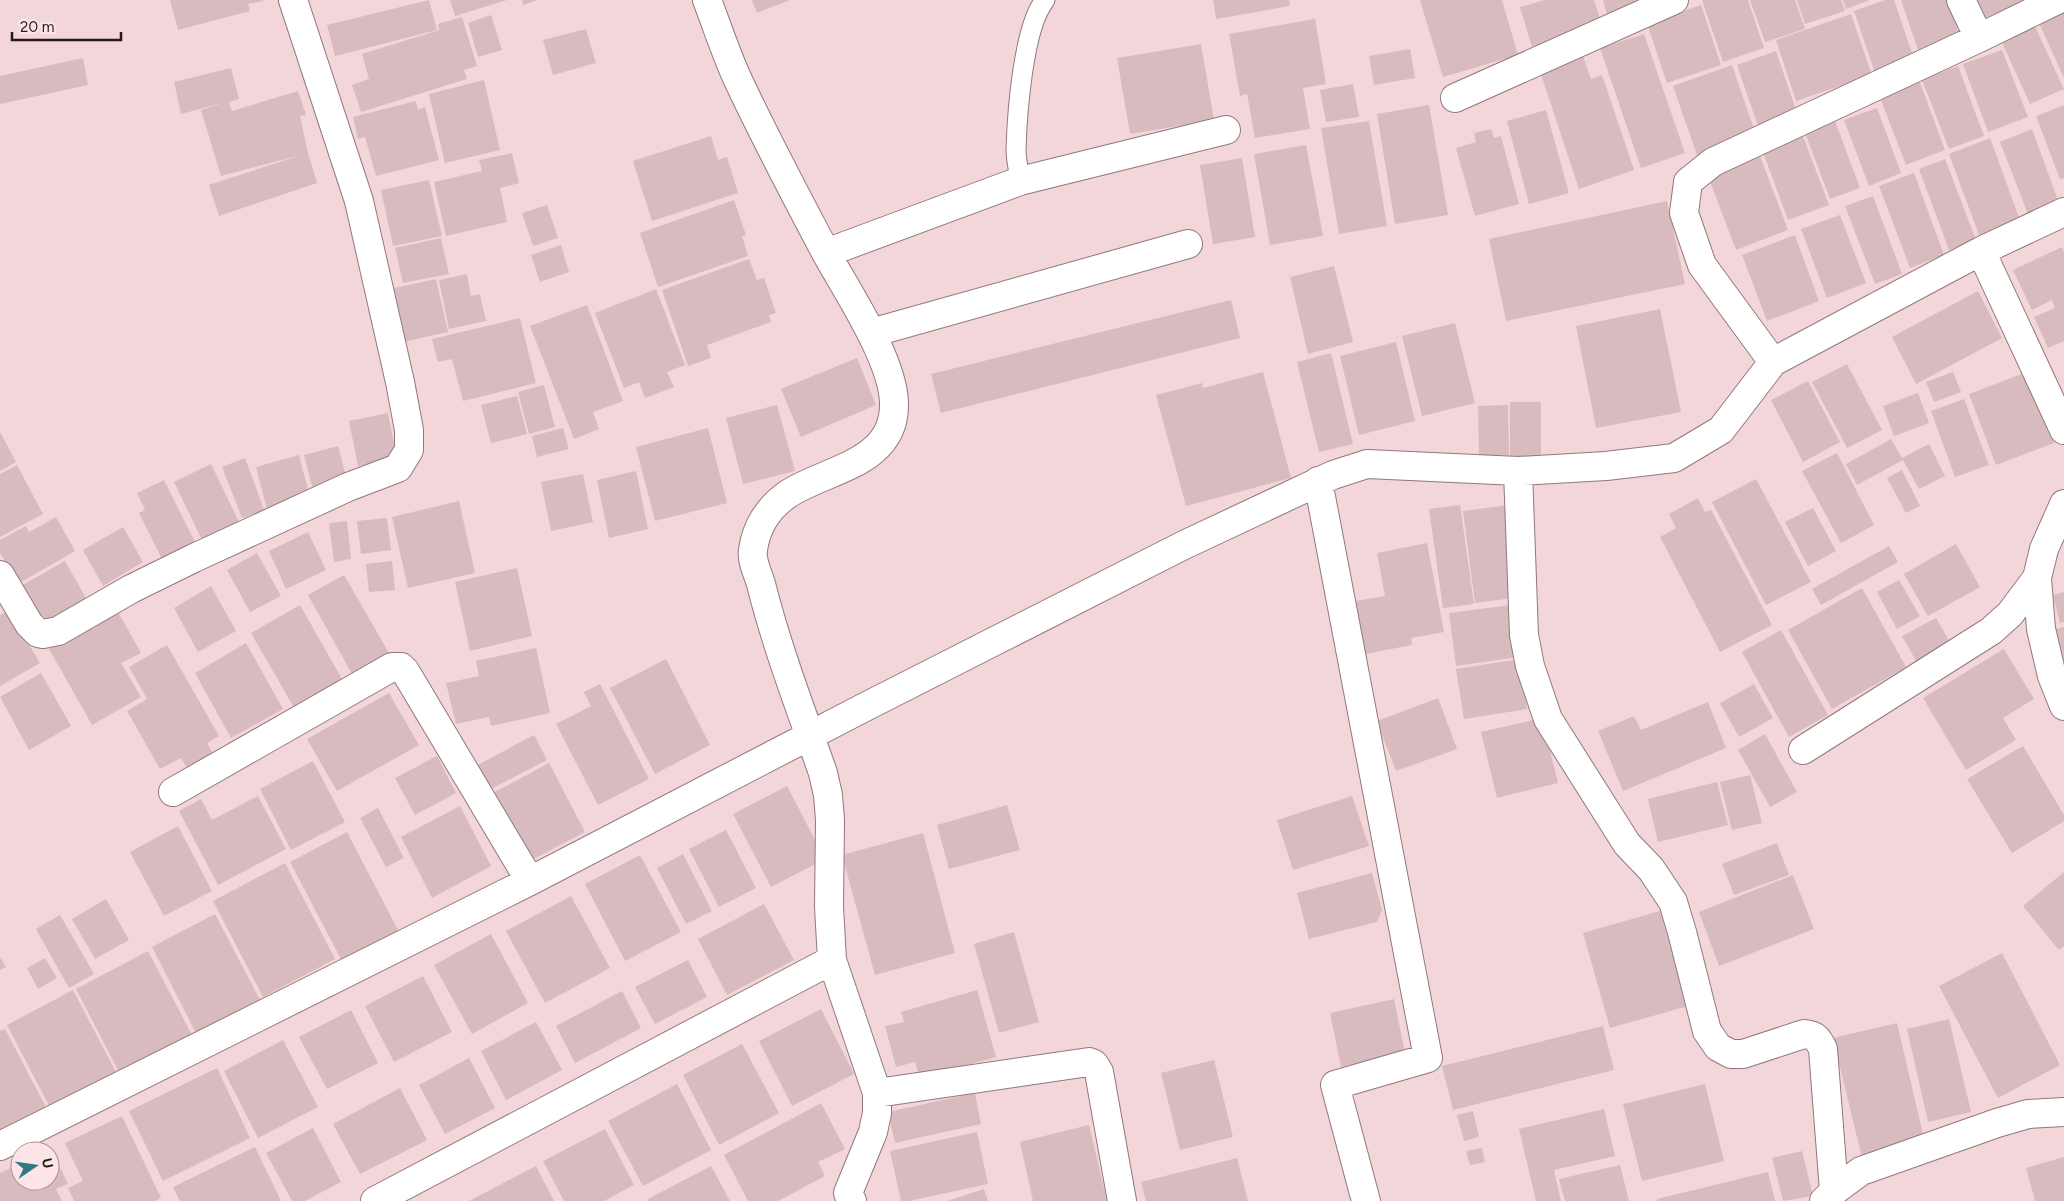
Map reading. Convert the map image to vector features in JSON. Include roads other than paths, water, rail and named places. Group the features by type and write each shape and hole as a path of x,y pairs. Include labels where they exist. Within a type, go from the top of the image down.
{"street":[{"path":"0,575 29,624 38,633 54,632 131,589 194,558 348,487 398,468 409,450 409,430 400,382 359,201 293,0"},
{"path":"707,0 737,78 826,253 871,333 885,366 893,392 894,413 884,438 855,464 789,494 774,506 765,516 756,536 752,552 768,614 823,773 828,796 830,820 828,907 832,960 877,1093 877,1113 873,1132 845,1198"},
{"path":"1455,98 1674,0"},
{"path":"1961,0 1979,38"},
{"path":"1773,362 1702,265 1684,213 1688,182 1712,162 2057,0"},
{"path":"826,253 1020,181 1226,130"},
{"path":"0,1146 530,881 863,708 1184,545 1318,482 1367,464 1518,471 1606,466 1674,458 1721,430 1773,362 1980,251 2064,212"},
{"path":"871,333 1188,244"},
{"path":"1980,251 2064,430"},
{"path":"1518,471 1524,635 1530,666 1548,719 1627,844 1651,869 1672,902 1682,932 1707,1031 1718,1047 1731,1054 1743,1054 1804,1034 1812,1034 1818,1038 1823,1049 1828,1196"},
{"path":"1318,482 1428,1058 1335,1085 1366,1201"},
{"path":"2064,504 2044,549 2037,578 2041,629 2052,676 2064,706"},
{"path":"1803,750 1991,631 2010,614 2037,578"},
{"path":"173,792 392,668 401,667 530,881"},
{"path":"375,1201 832,960"},
{"path":"877,1093 1089,1062 1094,1064 1099,1072 1122,1201"},
{"path":"1828,1196 1861,1171 1997,1123 2028,1114 2064,1112"}],"lane":[{"path":"1020,181 1016,152 1021,83 1032,29 1045,0"}]}
